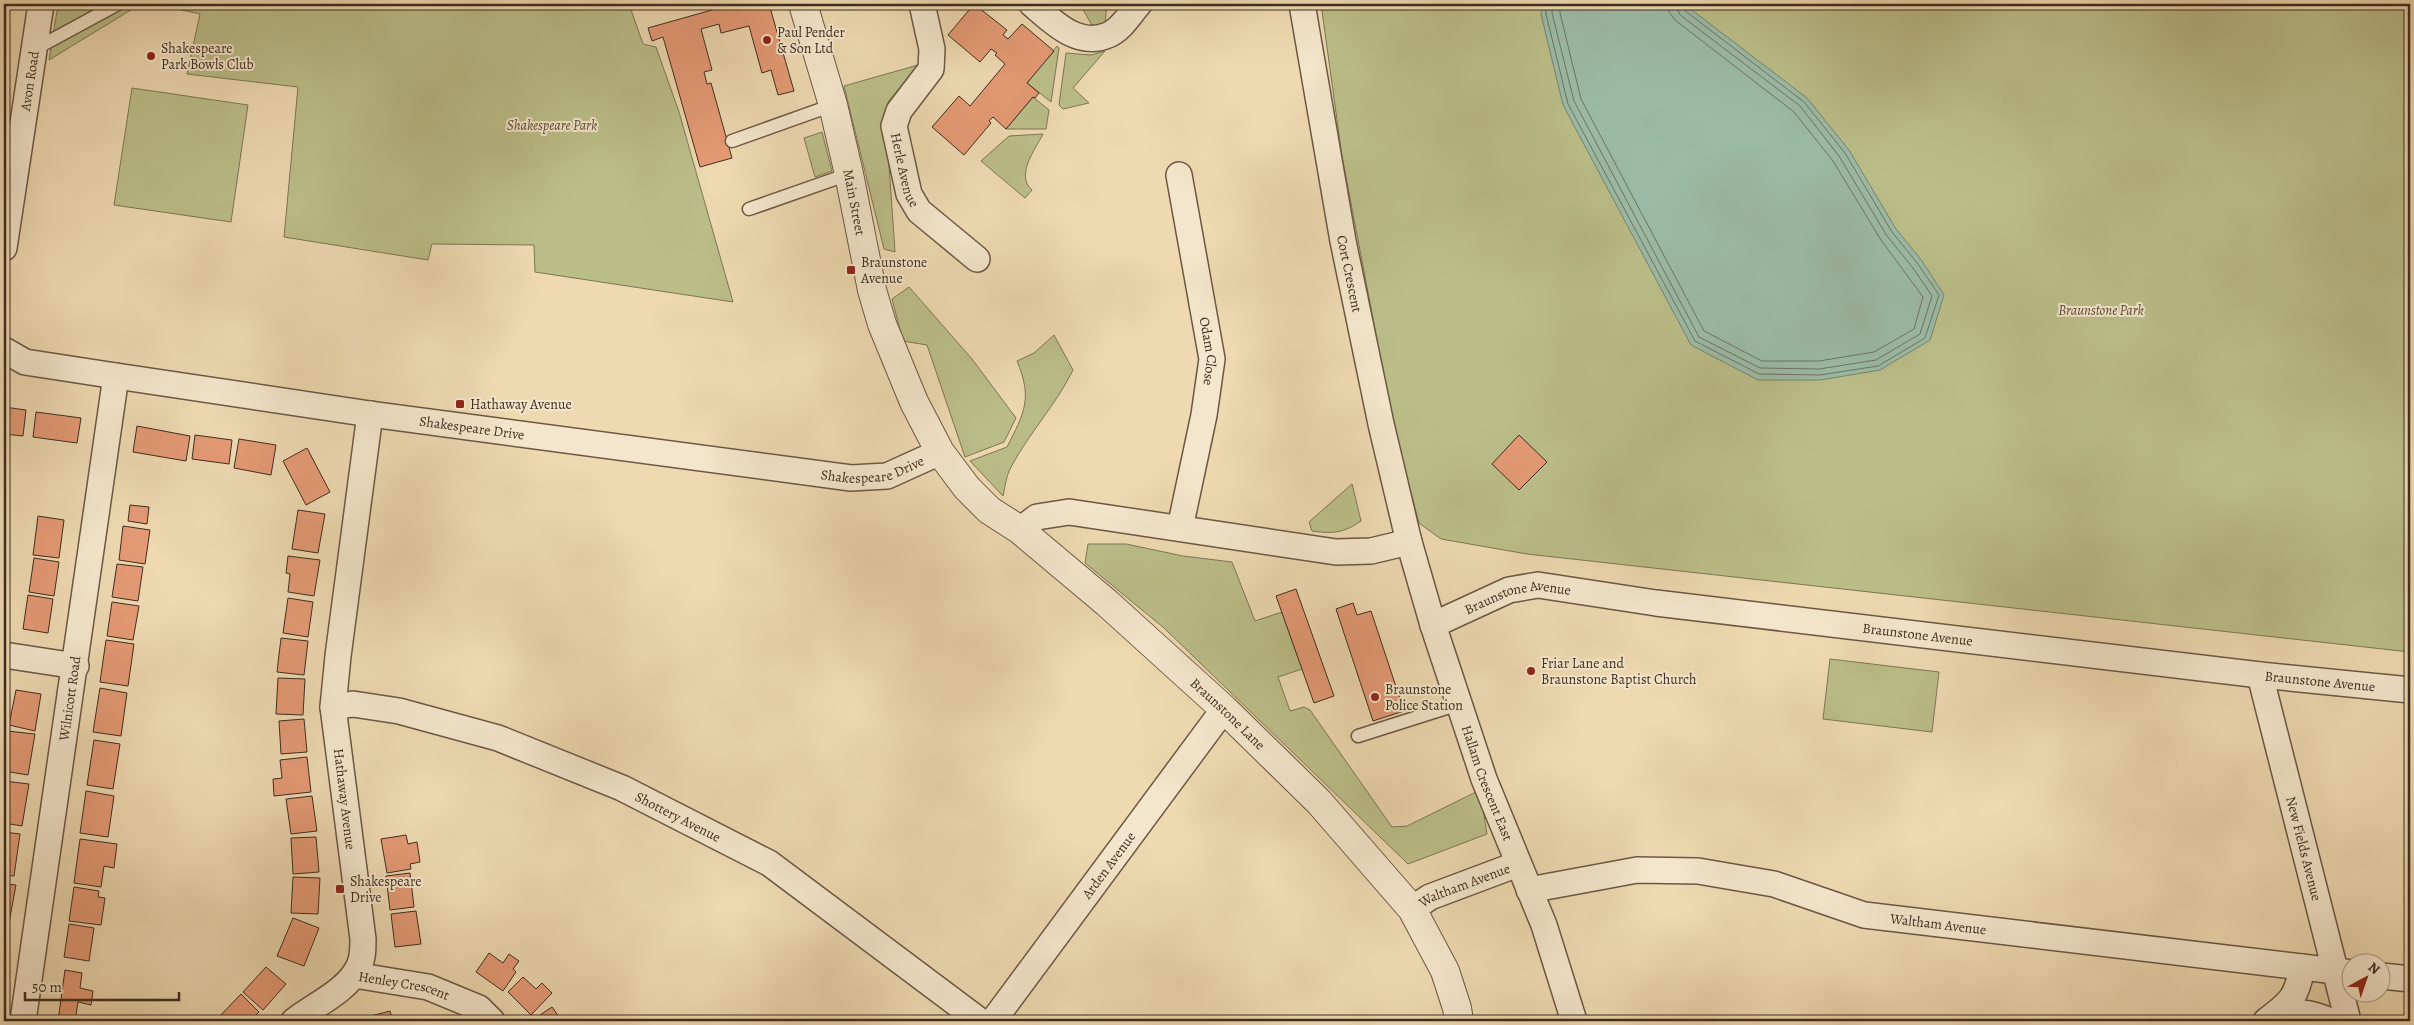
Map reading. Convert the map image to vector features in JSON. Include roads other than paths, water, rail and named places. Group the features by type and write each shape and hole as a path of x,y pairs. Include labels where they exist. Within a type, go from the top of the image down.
{"street":[{"name":"Avon Road","path":"4,248 41,4"},
{"name":"Main Street","path":"803,4 833,105 872,290 882,324 914,402 940,452"},
{"name":"Herle Avenue","path":"922,4 932,49 931,69 899,111 894,126 909,194 919,210 977,260"},
{"path":"1032,4 1065,31 1086,38 1109,35 1139,4"},
{"name":"Cort Crescent","path":"1302,4 1343,241 1408,542"},
{"name":"Odam Close","path":"1179,175 1212,359 1206,407 1180,528"},
{"name":"Shakespeare Drive","path":"4,350 26,362 116,376 370,414 851,478 887,476 940,452"},
{"name":"Wilnicott Road","path":"22,1021 76,666 116,376"},
{"name":"Hathaway Avenue","path":"354,975 360,966 363,939 333,707 370,414"},
{"name":"Braunstone Lane","path":"940,452 967,488 990,510 1020,530 1107,603 1224,709 1319,802 1412,909 1445,971 1457,1008 1459,1021"},
{"path":"1020,530 1037,517 1069,512 1336,552 1371,551 1408,542"},
{"name":"Hallam Crescent East","path":"1408,542 1433,625 1484,779 1544,925 1574,1021"},
{"name":"Braunstone Avenue","path":"1433,625 1509,590 1538,585 1666,604 2260,675 2410,690"},
{"path":"4,655 76,666"},
{"name":"New Fields Avenue","path":"2260,675 2342,965"},
{"name":"Shottery Avenue","path":"333,707 353,704 382,708 498,738 622,788 769,863 980,1021"},
{"name":"Arden Avenue","path":"993,1021 1224,709"},
{"name":"Waltham Avenue","path":"1412,909 1430,897 1518,864"},
{"name":"Waltham Avenue","path":"1529,890 1637,870 1698,871 1774,884 1864,914 2342,972"},
{"path":"2269,1019 2286,1006 2299,990 2302,967"},
{"name":"Henley Crescent","path":"294,1021 336,991 354,975 428,988 479,1008 492,1021"},
{"path":"2392,977 2410,979"},
{"name":"New Fields Avenue","path":"2346,1002 2348,1021"},
{"path":"2269,1019 2287,1012 2302,1012 2330,1021"}],"lane":[{"path":"35,49 118,4"},
{"path":"732,141 833,105"},
{"path":"749,209 849,174"},
{"path":"1358,736 1459,704"}],"water":[{"path":"1542,4 1684,4 1807,98 1849,150 1896,229 1922,261 1944,295 1930,340 1880,370 1820,380 1758,380 1691,345 1563,105 1541,14"}],"place":[{"name":"Paul Pender & Son Ltd","path":"767,40"},
{"name":"Shakespeare Park Bowls Club","path":"151,56"},
{"name":"Braunstone Avenue","path":"851,270"},
{"name":"Hathaway Avenue","path":"460,404"},
{"name":"Friar Lane and Braunstone Baptist Church","path":"1531,671"},
{"name":"Braunstone Police Station","path":"1375,697"},
{"name":"Shakespeare Drive","path":"340,889"}],"park label":[{"name":"Shakespeare Park","path":"552,125"},
{"name":"Braunstone Park","path":"2101,310"}]}
